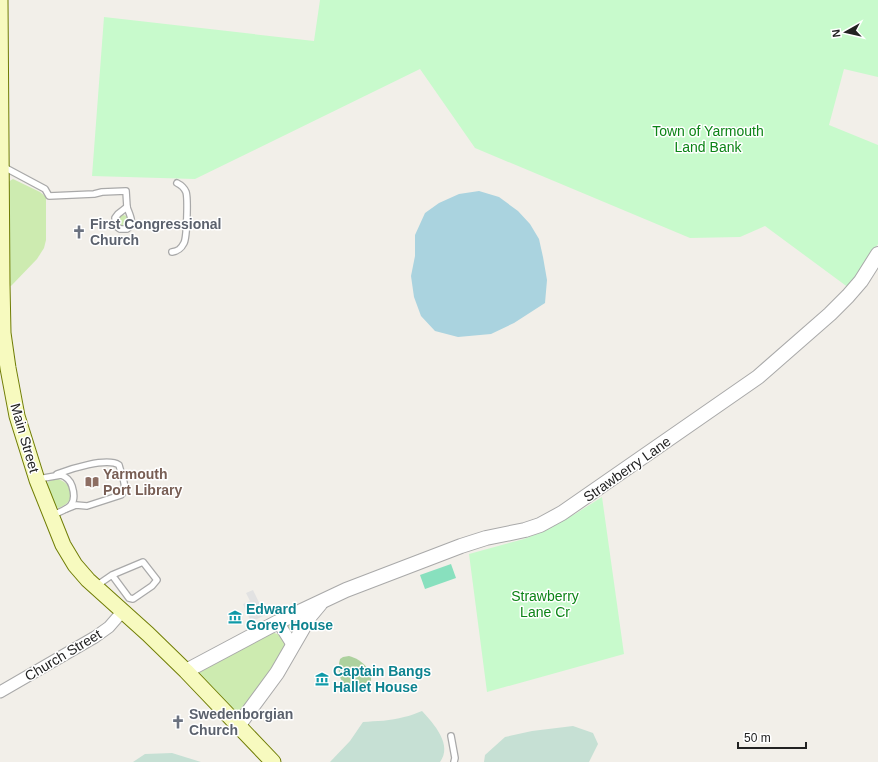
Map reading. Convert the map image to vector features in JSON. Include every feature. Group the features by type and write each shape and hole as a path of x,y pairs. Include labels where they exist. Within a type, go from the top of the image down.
{"main road":[{"name":"Main Street","path":"0,0 2,297 5,351 17,416 37,480 50,515 70,557 81,572 94,587 148,634 186,671 273,762"}],"street":[{"name":"Strawberry Lane","path":"186,671 278,622 353,587 447,551 486,538 533,528 562,514 758,377 821,322 848,296 861,281 878,254"},
{"name":"Strawberry Lane","path":"238,726 277,674 312,613 324,601"},
{"name":"Church Street","path":"0,692 95,637 109,627 122,612"},
{"path":"278,622 293,646"}],"lane":[{"path":"1,165 45,189 49,196 126,191 127,207"},
{"path":"172,252 182,247 186,237 186,193 182,186 177,183"},
{"path":"37,480 91,464 116,463 119,465 126,488 124,493 87,506 76,505 50,515"},
{"path":"57,474 65,476 70,481 75,495 74,500 66,509"},
{"path":"94,587 112,575 143,562 157,580 152,586 133,599 129,598 112,575"},
{"path":"451,736 455,758 454,762"}],"green space":[{"name":"Town of Yarmouth Land Bank","path":"320,0 878,0 878,77 844,69 829,125 878,145 878,244 849,288 765,226 740,237 690,238 475,148 420,69 195,179 92,176 104,17 314,41"},
{"path":"13,179 40,192 46,197 46,240 44,248 37,259 11,286 9,285 8,182"},
{"path":"123,215 127,217 129,221 127,225 123,227 119,225 117,221 119,217"},
{"path":"58,479 67,485 72,494 67,503 58,508 55,506 47,483 50,480"},
{"name":"Strawberry Lane Cr","path":"602,497 624,654 487,692 469,554 524,539 539,533 575,514"},
{"path":"451,564 456,578 425,589 420,575"},
{"path":"304,613 294,638 284,623"},
{"path":"268,632 281,636 287,648 240,713 235,713 199,676 200,669"},
{"path":"349,656 359,660 370,673 371,683 368,688 353,688 344,683 341,678 339,673 340,659"},
{"path":"422,711 432,722 443,742 444,749 440,762 330,762 350,741 363,722 384,721 408,716"},
{"path":"573,726 593,733 598,744 589,762 484,762 485,755 505,737 532,731"},
{"path":"172,753 201,762 133,762 145,754"}],"shaded area":[{"path":"253,590 265,615 251,622 243,604 250,601 246,593"}],"water":[{"path":"479,191 499,197 518,211 530,224 539,239 547,280 545,303 514,323 491,334 458,337 435,331 421,316 414,297 411,276 415,256 415,235 425,213 439,203 459,194"}],"place":[{"name":"First Congressional Church","path":"79,232"},
{"name":"Yarmouth Port Library","path":"92,482"},
{"name":"Edward Gorey House","path":"235,617"},
{"name":"Captain Bangs Hallet House","path":"322,679"},
{"name":"Swedenborgian Church","path":"178,722"}]}
